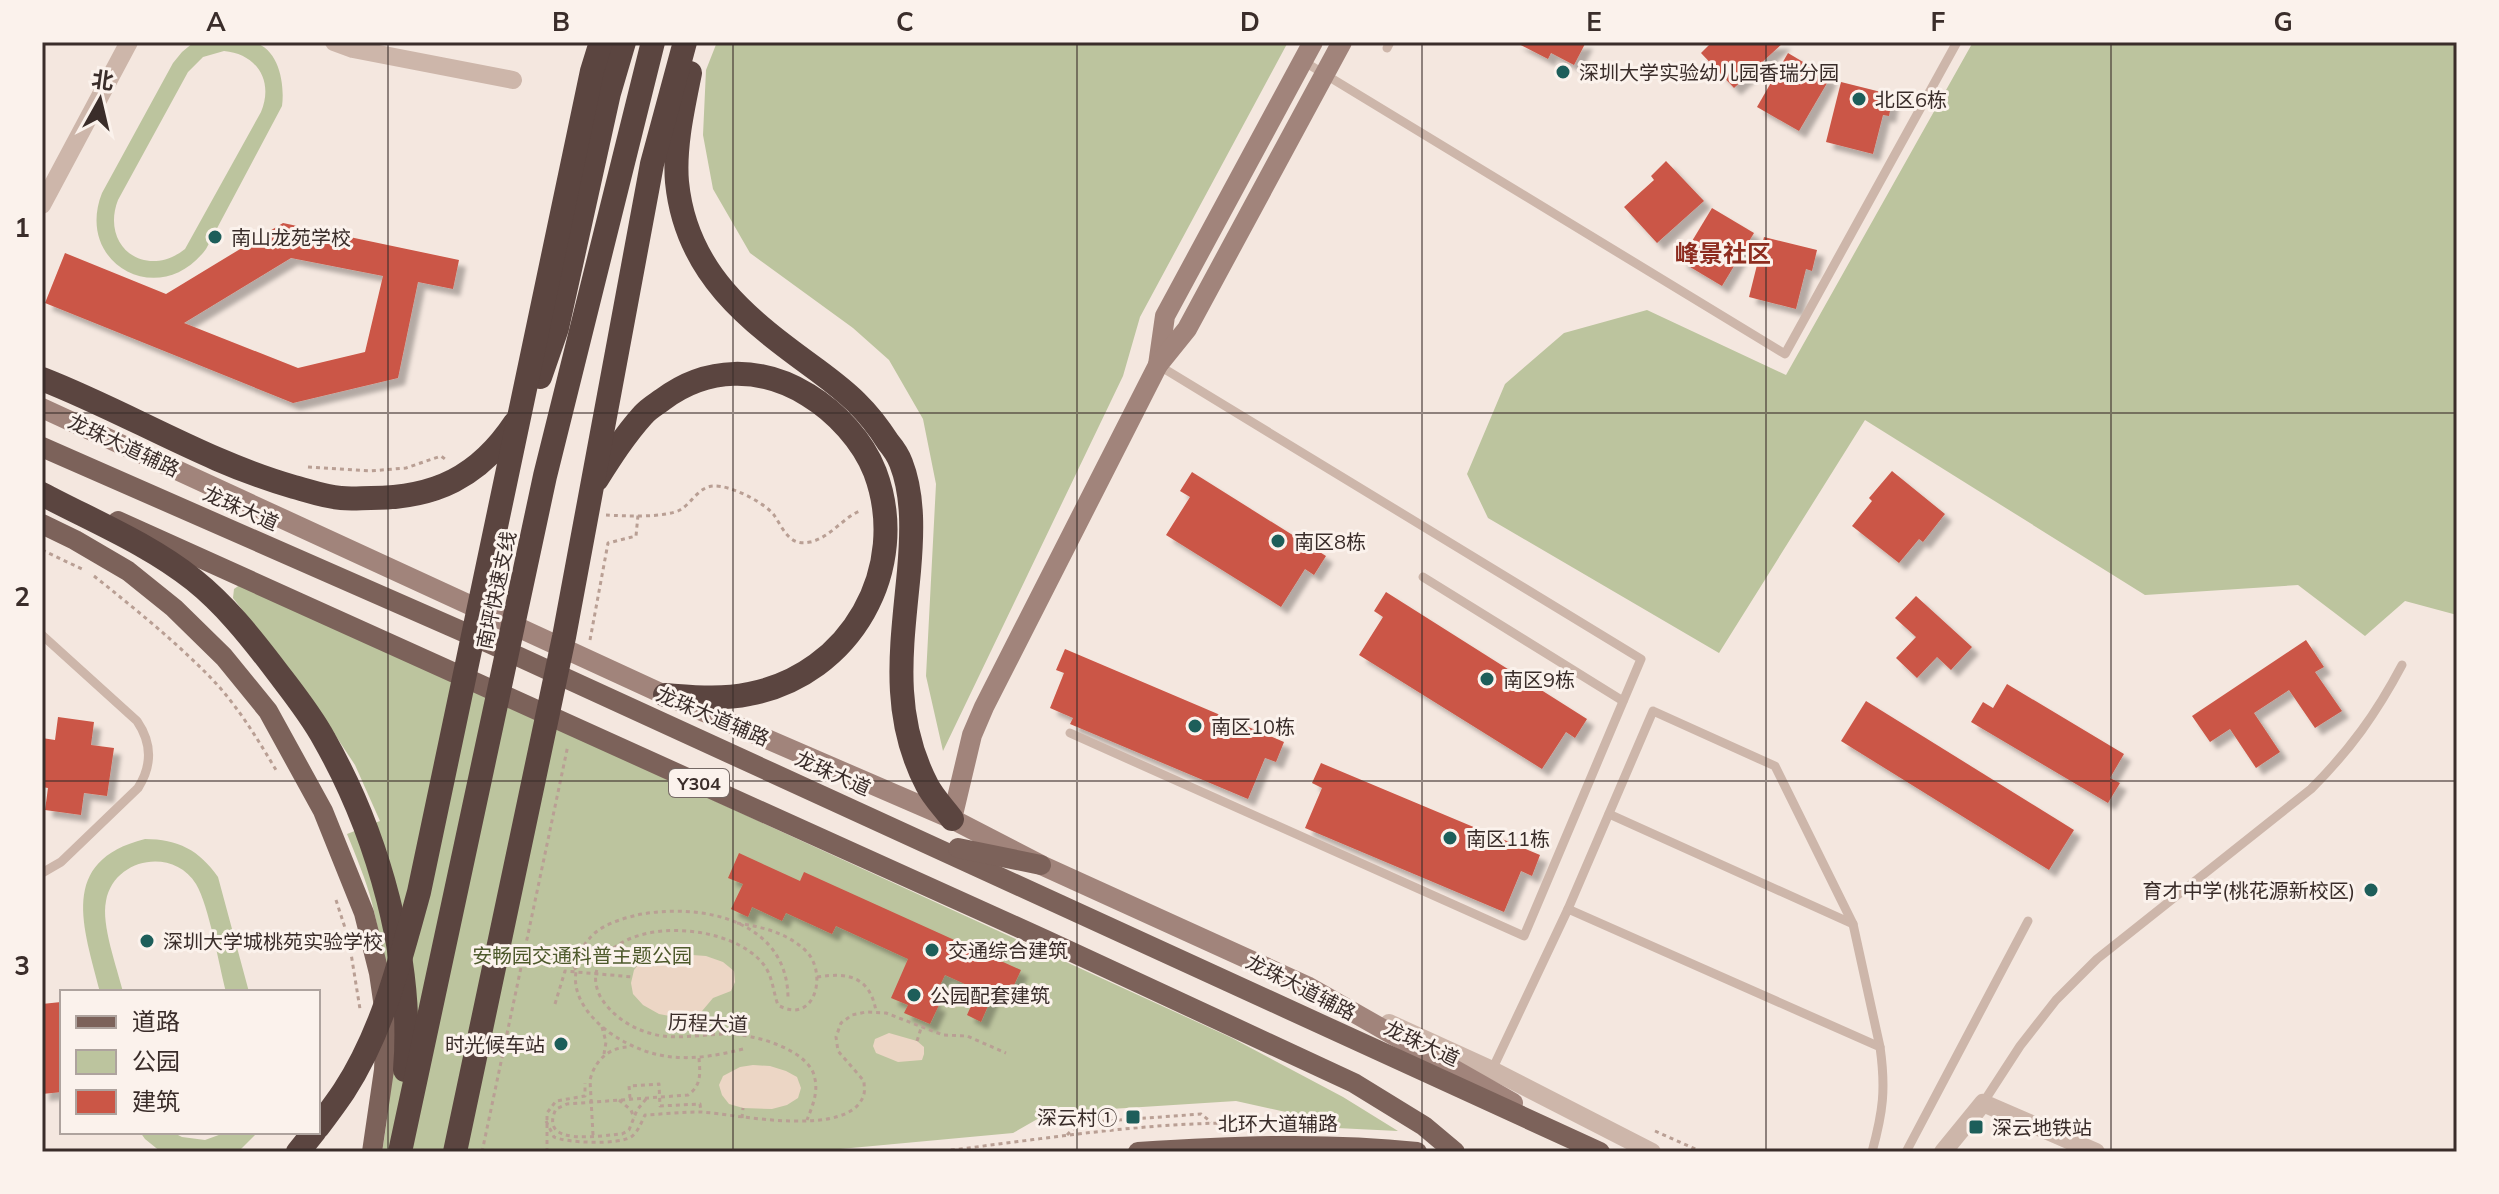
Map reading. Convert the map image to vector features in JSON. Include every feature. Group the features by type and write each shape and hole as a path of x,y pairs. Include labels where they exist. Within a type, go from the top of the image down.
{"highway":[{"path":"320,1124 345,1090 374,1034 395,978 419,892 588,87 601,42"},
{"path":"42,379 258,477 341,498 388,498 435,490 473,471 501,444 524,409 545,367 571,268 609,93 624,42"},
{"name":"南坪快速支线","path":"399,1152 545,476 653,42"},
{"path":"455,1152 560,652 652,164 685,42"},
{"path":"696,42 685,101 677,181 693,245 716,281 746,316 844,390 871,415 901,462 911,504 910,554 899,674 903,713 913,753 927,786 952,819"},
{"path":"592,488 645,412 694,380 728,372 757,374 791,384 817,401 851,432 874,469 883,497 887,533 884,564 872,598 839,647 818,665 787,682 751,694 713,699 665,695"},
{"path":"42,494 162,556 197,582 228,612 324,738 369,837 385,886 403,973 407,1049 399,1152"},
{"path":"298,1152 312,1134"}],"main road":[{"path":"1158,365 1165,316 1313,42"},
{"path":"952,819 978,721 1158,365 1187,329 1342,42"},
{"name":"龙珠大道辅路","path":"42,408 665,695 952,819 1041,865 1307,986 1595,1150"},
{"name":"龙珠大道","path":"42,447 491,644 1595,1150"},
{"name":"Y304","path":"42,487 1046,940 1354,1083 1424,1126 1455,1152"},
{"path":"42,524 128,571 174,608 224,657 268,711 323,811 364,913 383,997 386,1021 384,1070 372,1152"},
{"path":"923,841 1041,865"},
{"name":"北环大道辅路","path":"1138,1152 1209,1147 1375,1147 1417,1152"}],"street":[{"path":"42,205 129,42"},
{"path":"334,42 353,49 513,80"},
{"path":"1307,986 1492,1070 1652,1152"},
{"path":"1943,1152 1983,1103 2096,1152"}],"lane":[{"path":"1303,61 1785,354 1957,42"},
{"path":"1070,733 1524,936 1641,659 1158,365"},
{"path":"1423,577 1623,701"},
{"path":"42,635 137,721 147,739 149,760 138,788 61,862 42,873"},
{"path":"1983,1103 2020,1046 2056,1000 2097,959 2291,805 2339,761 2384,699 2402,665"},
{"path":"1492,1070 1568,909 1653,711 1775,766 1853,924 1885,1078 1882,1113 1872,1152"},
{"path":"1609,814 1853,924"},
{"path":"1568,909 1880,1047"},
{"path":"1906,1152 2028,921"}],"path":[{"path":"301,466 370,471 406,468 441,456 453,466"},
{"path":"599,514 676,512 704,488 721,486 762,504 773,514 787,537 797,542 810,542 852,513 870,509"},
{"path":"599,597 608,543 636,536 638,515"},
{"path":"42,550 91,573 161,630 213,680 255,733 278,773"},
{"path":"482,1152 564,768"},
{"path":"334,895 349,938 361,1015"},
{"path":"596,973 606,956 627,940 674,930 700,932 730,942 752,954 768,973 778,1005 789,1011 799,1011 815,994 817,977 809,954 796,942 765,927 689,911 652,912 632,917 607,926 590,937 583,947 576,971 578,997 602,1027 633,1047 653,1055 675,1058 699,1058 743,1049"},
{"path":"737,923 759,935 774,950 785,970 788,1000"},
{"path":"525,946 564,954 571,954 583,947"},
{"path":"564,954 574,964 576,971"},
{"path":"555,1004 565,971 633,977"},
{"name":"历程大道","path":"596,973 596,989 607,1008 626,1024 668,1037 732,1034 750,1037 773,1043 806,1061 815,1076 816,1091 807,1120"},
{"path":"817,977 834,975 858,980 870,989 876,1011"},
{"path":"546,1121 554,1137 570,1142 624,1140 633,1136 645,1115 701,1112 742,1118 807,1120 845,1114 857,1106 864,1094 864,1081 838,1051 836,1037 841,1023 852,1015 876,1011 943,1035 967,1036 1006,1053"},
{"path":"917,1041 922,1025"},
{"path":"602,1027 606,1042 603,1057"},
{"path":"593,1135 590,1080 595,1066 616,1048 633,1047"},
{"path":"646,1099 629,1130 622,1134 564,1135 557,1132 552,1121 561,1105 688,1095 695,1090 700,1076 699,1058"},
{"path":"547,1152 547,1113 556,1101 585,1096 585,1083"},
{"path":"630,1099 629,1086 659,1084 660,1106 700,1104 701,1112"},
{"path":"619,1100 631,1110 634,1118"},
{"path":"742,1118 743,1108"},
{"path":"1067,1135 1079,1123 1201,1114 1212,1123"},
{"path":"935,1152 1067,1135 1245,1123"}],"green space":[{"path":"238,41 261,45 278,68 282,106 206,249 187,267 166,276 145,277 126,271 110,258 100,240 97,218 102,193 182,52 194,42","holes":["224,51 236,53 254,63 264,80 261,112 185,249 170,258 142,260 130,254 115,232 118,200 188,72 203,57"]},
{"path":"717,42 1288,42 1140,317 1123,376 943,751 926,676 936,484 923,419 889,360 853,328 750,253 713,189 703,135 706,70"},
{"path":"1973,42 2457,42 2457,615 2405,601 2365,636 2298,585 2145,595 1865,420 1719,653 1488,518 1467,474 1505,384 1564,333 1647,310 1786,375"},
{"name":"安畅园交通科普主题公园","path":"241,584 1232,1038 1343,1097 1398,1131 1316,1127 1295,1114 1236,1101 1048,1113 1013,1133 808,1152 382,1152 390,1090 388,996 372,903 347,834 380,821 355,765 308,694 233,598 234,589"},
{"path":"145,839 168,841 187,848 203,860 218,877 248,990 226,990 209,921 196,884 186,872 173,865 145,862 120,875 111,886 106,901 106,922 122,990 100,990 84,921 84,900 88,880 99,863 117,849"},
{"path":"141,1134 176,1134 205,1140 222,1134 256,1134 238,1152 161,1152"}],"shaded area":[{"path":"665,953 706,956 723,962 734,971 735,982 731,991 713,998 697,1017 659,1014 643,1005 633,994 631,983 634,970 642,960"},
{"path":"889,1033 917,1041 924,1047 922,1060 898,1062 876,1053 873,1046 875,1039"},
{"path":"770,1066 797,1077 801,1088 798,1098 772,1109 729,1104 719,1085 723,1076 740,1067"}],"building":[{"path":"1515,42 1586,42 1574,65 1551,53 1548,59"},
{"path":"1712,42 1784,42 1734,88 1701,53"},
{"path":"1788,53 1830,78 1799,131 1757,107"},
{"path":"1841,82 1893,95 1889,116 1883,115 1873,154 1826,142"},
{"path":"1666,161 1704,201 1657,243 1624,207 1654,180 1651,176"},
{"path":"1712,208 1754,233 1722,286 1680,261"},
{"path":"283,223 459,260 453,289 418,282 398,378 293,403 45,303 65,253 166,294","holes":["291,258 383,276 365,352 298,368 184,323"]},
{"path":"1764,237 1817,250 1812,271 1806,269 1796,309 1749,297"},
{"path":"1892,471 1945,514 1923,542 1919,539 1899,563 1852,526 1872,501 1869,498"},
{"name":"南区8栋","path":"1192,472 1326,556 1314,575 1305,569 1281,607 1166,535 1190,497 1180,491"},
{"name":"南区9栋","path":"1386,592 1587,719 1575,738 1566,732 1542,769 1359,655 1383,617 1374,611"},
{"path":"1916,596 1972,647 1951,670 1937,657 1917,678 1896,658 1916,637 1895,618"},
{"path":"2306,640 2324,667 2315,672 2342,711 2315,728 2289,690 2254,713 2280,752 2256,768 2230,729 2210,742 2192,716"},
{"name":"南区10栋","path":"1065,649 1284,742 1276,762 1265,758 1248,799 1070,724 1073,718 1050,708 1064,673 1056,670"},
{"path":"2007,684 2124,754 2110,778 2120,783 2108,803 1971,722 1983,702 1993,708"},
{"path":"1866,701 2074,830 2049,870 1841,741"},
{"path":"58,717 94,722 91,745 114,748 107,796 84,793 81,815 45,810 48,788 42,787 42,738 55,740"},
{"name":"南区11栋","path":"1321,763 1540,855 1532,876 1521,871 1504,912 1305,828 1322,788 1312,783"},
{"name":"交通综合建筑","path":"739,853 800,881 804,872 1021,970 1009,996 995,990 981,1022 967,1015 978,990 945,975 932,1002 939,1005 930,1024 904,1013 908,1005 891,998 908,959 836,926 832,934 786,913 782,921 752,907 748,917 731,909 743,884 728,878"},
{"path":"60,1002 60,1092 42,1094 42,1004"}],"place":[{"name":"深圳大学实验幼儿园香瑞分园","path":"1563,72"},
{"name":"北区6栋","path":"1859,99"},
{"name":"南山龙苑学校","path":"215,237"},
{"name":"南区8栋","path":"1278,541"},
{"name":"南区9栋","path":"1487,679"},
{"name":"南区10栋","path":"1195,726"},
{"name":"南区11栋","path":"1450,838"},
{"name":"育才中学(桃花源新校区)","path":"2371,890"},
{"name":"深圳大学城桃苑实验学校","path":"147,941"},
{"name":"交通综合建筑","path":"932,950"},
{"name":"公园配套建筑","path":"914,995"},
{"name":"时光候车站","path":"561,1044"},
{"name":"深云村①","path":"1133,1117"},
{"name":"深云地铁站","path":"1976,1127"}],"district":[{"name":"峰景社区","path":"1723,253"}]}
